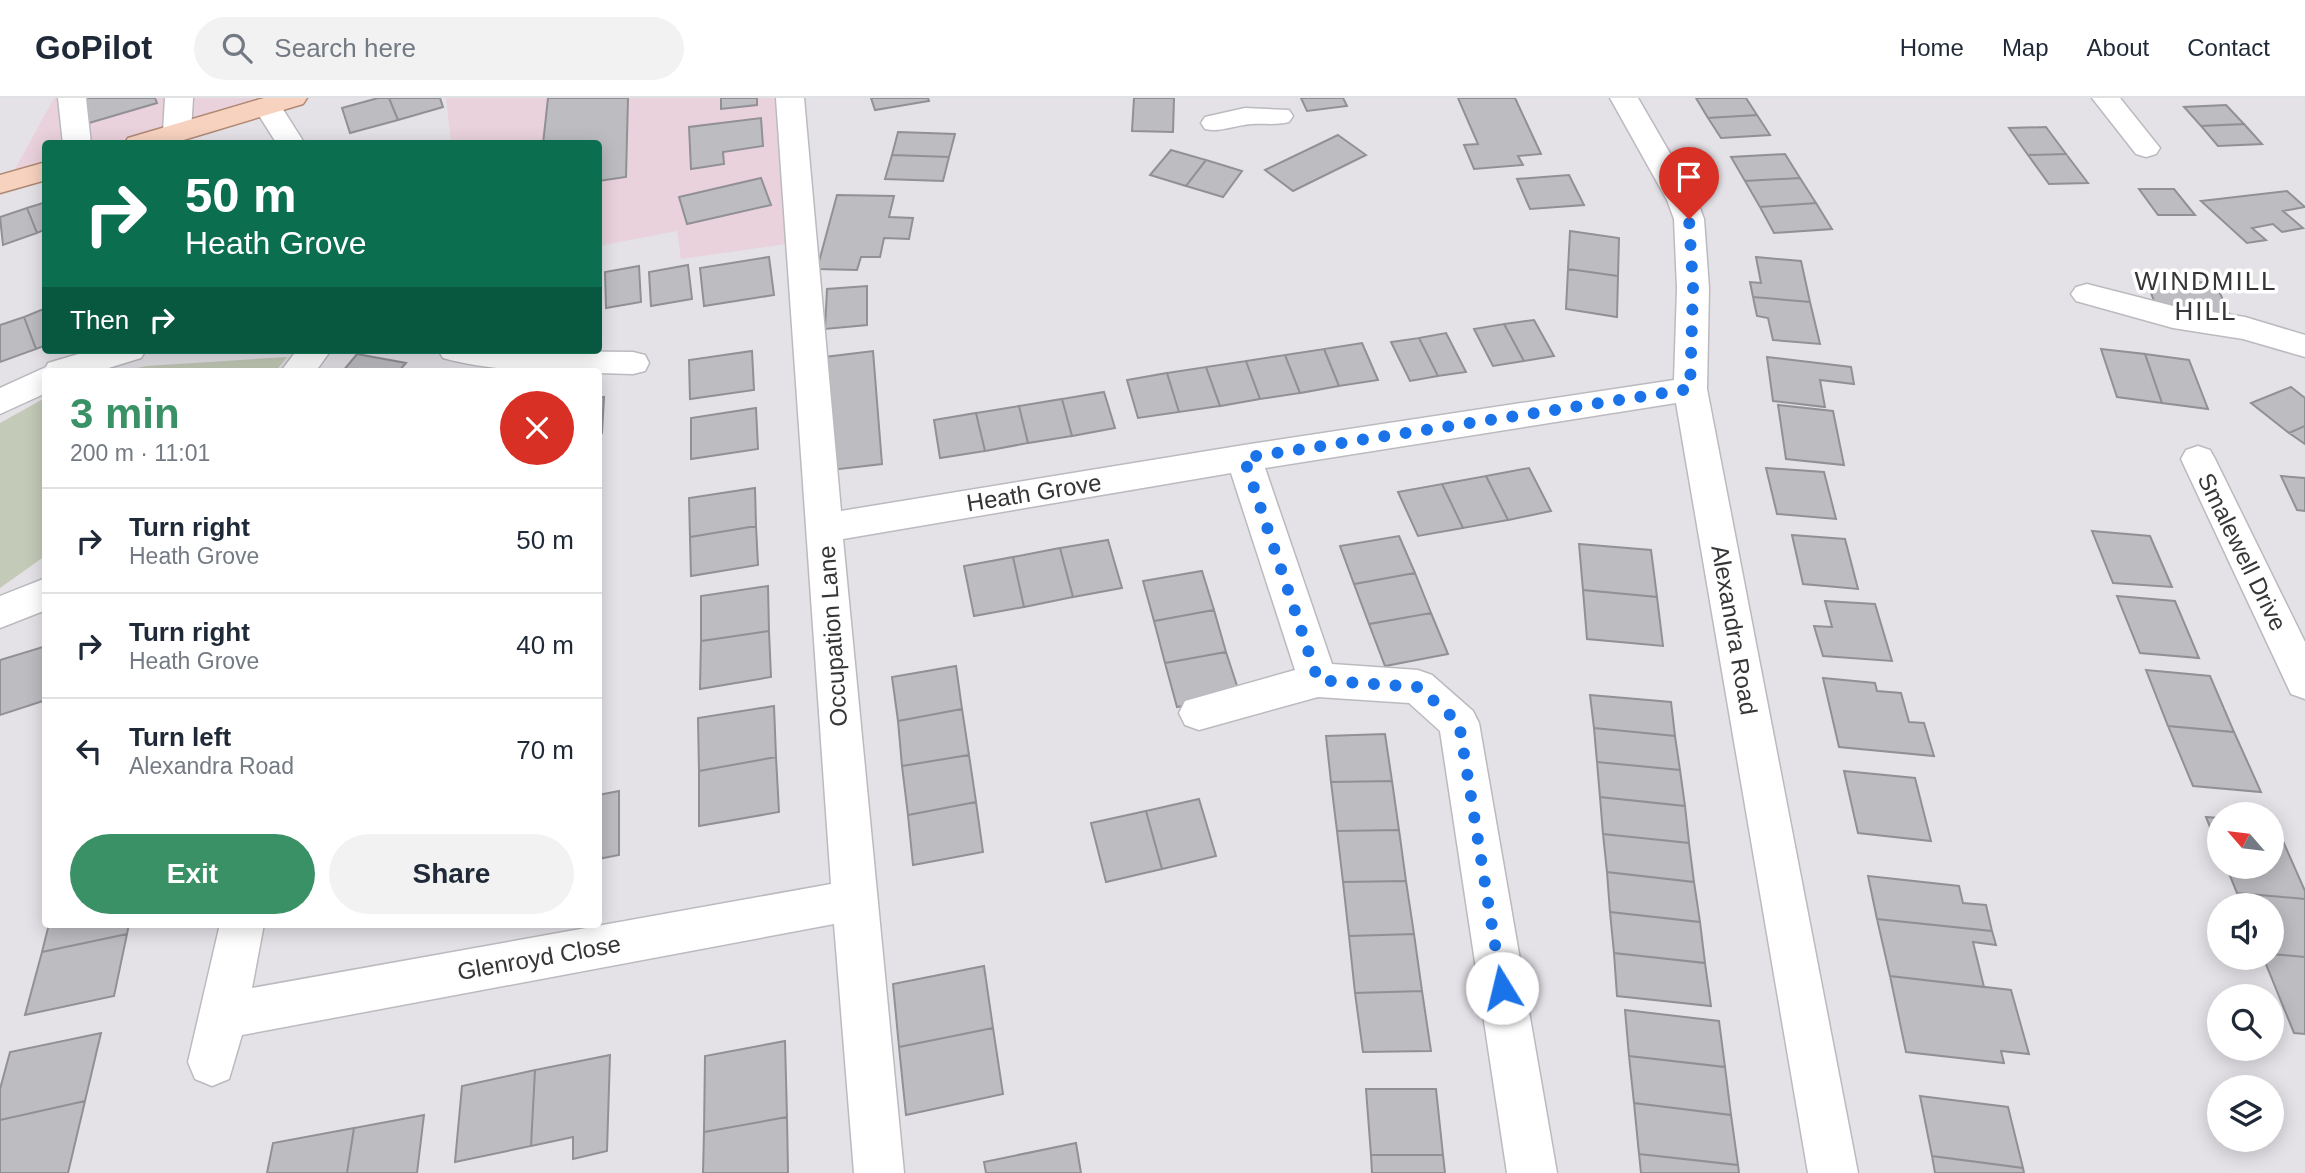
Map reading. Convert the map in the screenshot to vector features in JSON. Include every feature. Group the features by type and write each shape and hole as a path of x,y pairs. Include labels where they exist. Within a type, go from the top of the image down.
{"main road":[{"path":"151,140 280,102"},
{"path":"0,184 42,172"}],"street":[{"path":"72,98 77,140"},
{"path":"177,132 179,98"},
{"name":"Occupation Lane","path":"790,98 854,900 879,1173"},
{"name":"Alexandra Road","path":"1624,98 1682,200 1689,219 1693,288 1690,389 1833,1173"},
{"path":"2106,98 2146,148"},
{"path":"280,102 290,140"},
{"path":"1215,123 1243,107 1279,116"},
{"path":"2087,294 2173,317 2245,328 2305,346"},
{"path":"68,368 106,354"},
{"path":"300,368 312,354"},
{"path":"469,354 511,365 633,363"},
{"path":"0,402 42,381"},
{"name":"Heath Grove","path":"825,528 1244,458 1690,389"},
{"path":"1244,458 1318,680"},
{"name":"Smalewell Drive","path":"2197,459 2305,682"},
{"path":"0,612 42,595"},
{"path":"1199,713 1318,680 1418,687 1459,723 1532,1173"},
{"name":"Glenroyd Close","path":"223,1016 854,900"},
{"path":"212,1062 241,928"}],"shaded area":[{"path":"54,98 293,98 148,140 42,140 42,172 8,182"},
{"path":"446,98 790,98 800,242 681,259 677,231 602,245 602,140 451,140"}],"green space":[{"path":"287,357 278,368 137,368"},
{"path":"42,400 42,558 0,588 0,423"}],"building":[{"path":"81,98 155,98 157,103 89,123"},
{"path":"378,98 389,98 398,120 350,133 342,108"},
{"path":"389,98 440,98 443,107 398,120"},
{"path":"548,98 628,98 626,177 602,180 602,140 543,140"},
{"path":"721,98 757,98 757,105 721,109"},
{"path":"871,98 928,98 929,101 875,110"},
{"path":"1134,98 1174,98 1173,132 1132,131"},
{"path":"1301,98 1343,98 1347,106 1307,111"},
{"path":"1458,98 1515,98 1541,154 1518,156 1523,165 1474,169 1464,145 1478,144"},
{"path":"1696,98 1746,98 1757,115 1708,118"},
{"path":"2226,105 2244,124 2201,126 2184,107"},
{"path":"1757,115 1770,135 1721,138 1708,118"},
{"path":"761,118 763,146 723,152 724,164 691,169 689,127"},
{"path":"2244,124 2262,144 2218,146 2201,126"},
{"path":"2046,127 2066,154 2028,155 2009,128"},
{"path":"898,132 955,134 949,157 892,155"},
{"path":"1338,135 1366,155 1293,191 1265,170"},
{"path":"1171,150 1206,160 1186,186 1150,175"},
{"path":"1785,154 1800,178 1745,181 1731,157"},
{"path":"2066,154 2088,183 2049,184 2028,155"},
{"path":"892,155 949,157 943,181 885,179"},
{"path":"1206,160 1242,171 1223,197 1186,186"},
{"path":"1569,175 1584,205 1530,209 1517,179"},
{"path":"761,178 771,205 687,224 679,197"},
{"path":"1800,178 1816,203 1760,207 1745,181"},
{"path":"2139,189 2174,189 2195,215 2158,215"},
{"path":"2287,191 2305,207 2283,211 2303,228 2282,232 2273,224 2252,228 2266,240 2247,243 2201,201"},
{"path":"837,195 894,196 889,217 913,218 909,239 884,238 880,257 861,257 857,270 817,269"},
{"path":"42,203 42,231 37,233 27,208"},
{"path":"1816,203 1832,229 1774,233 1760,207"},
{"path":"27,208 37,233 3,245 0,217"},
{"path":"1570,231 1619,238 1618,276 1568,269"},
{"path":"769,257 774,295 704,306 700,268"},
{"path":"1756,257 1801,261 1810,302 1753,297 1750,282 1761,283"},
{"path":"688,265 692,299 651,306 649,272"},
{"path":"639,266 641,302 606,308 605,272"},
{"path":"1568,269 1618,276 1617,317 1566,309"},
{"path":"2144,276 2216,284 2230,316 2157,308"},
{"path":"867,286 867,325 825,329 827,289"},
{"path":"1753,297 1810,302 1820,344 1773,340 1768,318 1757,316"},
{"path":"42,310 42,347 36,349 24,317"},
{"path":"24,317 36,349 0,362 0,325"},
{"path":"1534,320 1554,356 1524,361 1504,324"},
{"path":"1504,324 1524,361 1493,366 1474,329"},
{"path":"1446,333 1466,372 1438,376 1419,338"},
{"path":"1419,338 1438,376 1410,381 1391,342"},
{"path":"1362,343 1378,380 1339,386 1324,349"},
{"path":"1324,349 1339,386 1300,393 1285,355"},
{"path":"2101,349 2145,354 2162,403 2117,397"},
{"path":"752,351 754,390 690,399 689,360"},
{"path":"873,351 882,464 831,470 825,357"},
{"path":"357,354 406,363 402,368 345,368"},
{"path":"2145,354 2189,360 2208,409 2162,403"},
{"path":"1285,355 1300,393 1260,399 1246,361"},
{"path":"1767,357 1851,367 1854,384 1820,380 1825,407 1773,401"},
{"path":"1246,361 1260,399 1220,406 1206,367"},
{"path":"1206,367 1220,406 1179,412 1167,373"},
{"path":"1167,373 1179,412 1138,418 1127,380"},
{"path":"2291,387 2305,398 2305,426 2289,433 2251,403"},
{"path":"1104,392 1115,428 1072,436 1062,399"},
{"path":"602,397 604,397 602,433"},
{"path":"1062,399 1072,436 1028,443 1019,406"},
{"path":"1778,405 1833,411 1844,465 1786,459"},
{"path":"1019,406 1028,443 985,451 976,413"},
{"path":"756,408 758,449 691,459 691,418"},
{"path":"976,413 985,451 940,458 934,420"},
{"path":"2305,426 2305,444 2289,433"},
{"path":"1529,468 1551,511 1508,520 1486,476"},
{"path":"1766,468 1824,472 1836,519 1777,514"},
{"path":"1486,476 1508,520 1463,528 1442,484"},
{"path":"2281,476 2305,478 2305,511 2297,510"},
{"path":"1442,484 1463,528 1418,536 1398,492"},
{"path":"755,488 756,526 690,537 689,498"},
{"path":"756,526 758,565 691,576 690,537"},
{"path":"2092,531 2150,536 2172,587 2113,583"},
{"path":"1792,535 1845,539 1858,589 1803,584"},
{"path":"1399,536 1415,573 1354,584 1340,546"},
{"path":"1108,540 1122,588 1073,597 1060,548"},
{"path":"1579,544 1651,550 1657,597 1583,590"},
{"path":"1060,548 1073,597 1024,607 1013,557"},
{"path":"1013,557 1024,607 974,616 964,566"},
{"path":"1202,571 1214,610 1154,621 1143,581"},
{"path":"1415,573 1431,613 1369,624 1354,584"},
{"path":"768,586 769,631 701,641 701,596"},
{"path":"1583,590 1657,597 1663,646 1587,639"},
{"path":"2117,596 2175,601 2199,658 2140,653"},
{"path":"1825,601 1875,604 1892,661 1823,656 1814,626 1832,627"},
{"path":"1214,610 1226,652 1165,663 1154,621"},
{"path":"1431,613 1448,654 1385,666 1369,624"},
{"path":"769,631 771,677 700,689 701,641"},
{"path":"42,647 42,701 0,715 0,660"},
{"path":"1226,652 1240,695 1177,707 1165,663"},
{"path":"956,666 962,709 898,721 892,677"},
{"path":"2146,670 2210,676 2234,732 2168,726"},
{"path":"1823,678 1875,683 1877,691 1901,693 1909,722 1924,723 1934,756 1839,747"},
{"path":"1590,695 1671,702 1675,736 1594,728"},
{"path":"774,706 776,757 699,771 698,718"},
{"path":"962,709 969,755 902,766 898,721"},
{"path":"2168,726 2234,732 2261,792 2193,786"},
{"path":"1594,728 1675,736 1680,770 1597,762"},
{"path":"1385,734 1392,781 1331,782 1326,736"},
{"path":"969,755 976,802 908,815 902,766"},
{"path":"776,757 779,812 699,826 699,771"},
{"path":"1597,762 1680,770 1685,806 1600,797"},
{"path":"1844,771 1915,778 1931,841 1858,833"},
{"path":"1392,781 1399,830 1337,831 1331,782"},
{"path":"619,791 619,855 602,858 602,794"},
{"path":"1600,797 1685,806 1689,843 1603,834"},
{"path":"1199,799 1216,856 1162,869 1146,811"},
{"path":"976,802 983,852 913,865 908,815"},
{"path":"1146,811 1162,869 1106,882 1091,823"},
{"path":"1399,830 1406,881 1343,882 1337,831"},
{"path":"1603,834 1689,843 1694,882 1607,872"},
{"path":"2284,843 2305,891 2305,899 2284,897 2284,893 2237,893 2231,879 2284,879"},
{"path":"1607,872 1694,882 1700,922 1610,912"},
{"path":"1868,876 1959,886 1963,903 1986,905 1992,931 1877,919"},
{"path":"1406,881 1414,934 1349,936 1343,882"},
{"path":"2284,897 2305,899 2305,957 2284,955"},
{"path":"1610,912 1700,922 1705,963 1614,953"},
{"path":"1877,919 1992,931 1996,945 1973,942 1984,987 1890,976"},
{"path":"48,928 128,928 127,934 42,952"},
{"path":"127,934 114,996 25,1015 42,952"},
{"path":"1414,934 1422,991 1355,993 1349,936"},
{"path":"1614,953 1705,963 1711,1006 1617,996"},
{"path":"2284,955 2305,957 2305,1034 2294,1033 2284,1008 2284,984 2274,984 2268,970 2284,970"},
{"path":"984,966 993,1028 899,1047 893,984"},
{"path":"1890,976 2011,990 2029,1054 2001,1051 2004,1063 1906,1052"},
{"path":"1422,991 1431,1051 1363,1052 1355,993"},
{"path":"1625,1010 1719,1021 1725,1067 1629,1056"},
{"path":"993,1028 1003,1094 906,1115 899,1047"},
{"path":"101,1033 85,1101 0,1120 0,1089 10,1052"},
{"path":"785,1041 787,1117 704,1132 705,1056"},
{"path":"610,1055 607,1151 573,1159 573,1137 531,1146 535,1070"},
{"path":"1629,1056 1725,1067 1731,1115 1634,1103"},
{"path":"535,1070 531,1146 455,1162 462,1086"},
{"path":"1366,1089 1436,1089 1443,1155 1371,1155"},
{"path":"1920,1096 2008,1107 2023,1168 1932,1156"},
{"path":"85,1101 68,1173 0,1173 0,1120"},
{"path":"1634,1103 1731,1115 1738,1165 1639,1154"},
{"path":"424,1115 417,1173 347,1173 354,1128"},
{"path":"787,1117 788,1173 703,1173 704,1132"},
{"path":"354,1128 347,1173 267,1173 273,1143"},
{"path":"1076,1143 1081,1173 986,1173 984,1162"},
{"path":"1639,1154 1738,1165 1739,1173 1641,1173"},
{"path":"1371,1155 1443,1155 1445,1173 1372,1173"},
{"path":"1932,1156 2023,1168 2024,1173 1935,1173"}],"district":[{"name":"WINDMILL HILL","path":"2206,296"}],"route":[{"path":"1502,988 1459,723 1418,687 1318,680 1244,458 1690,389 1693,288 1689,219"}]}
